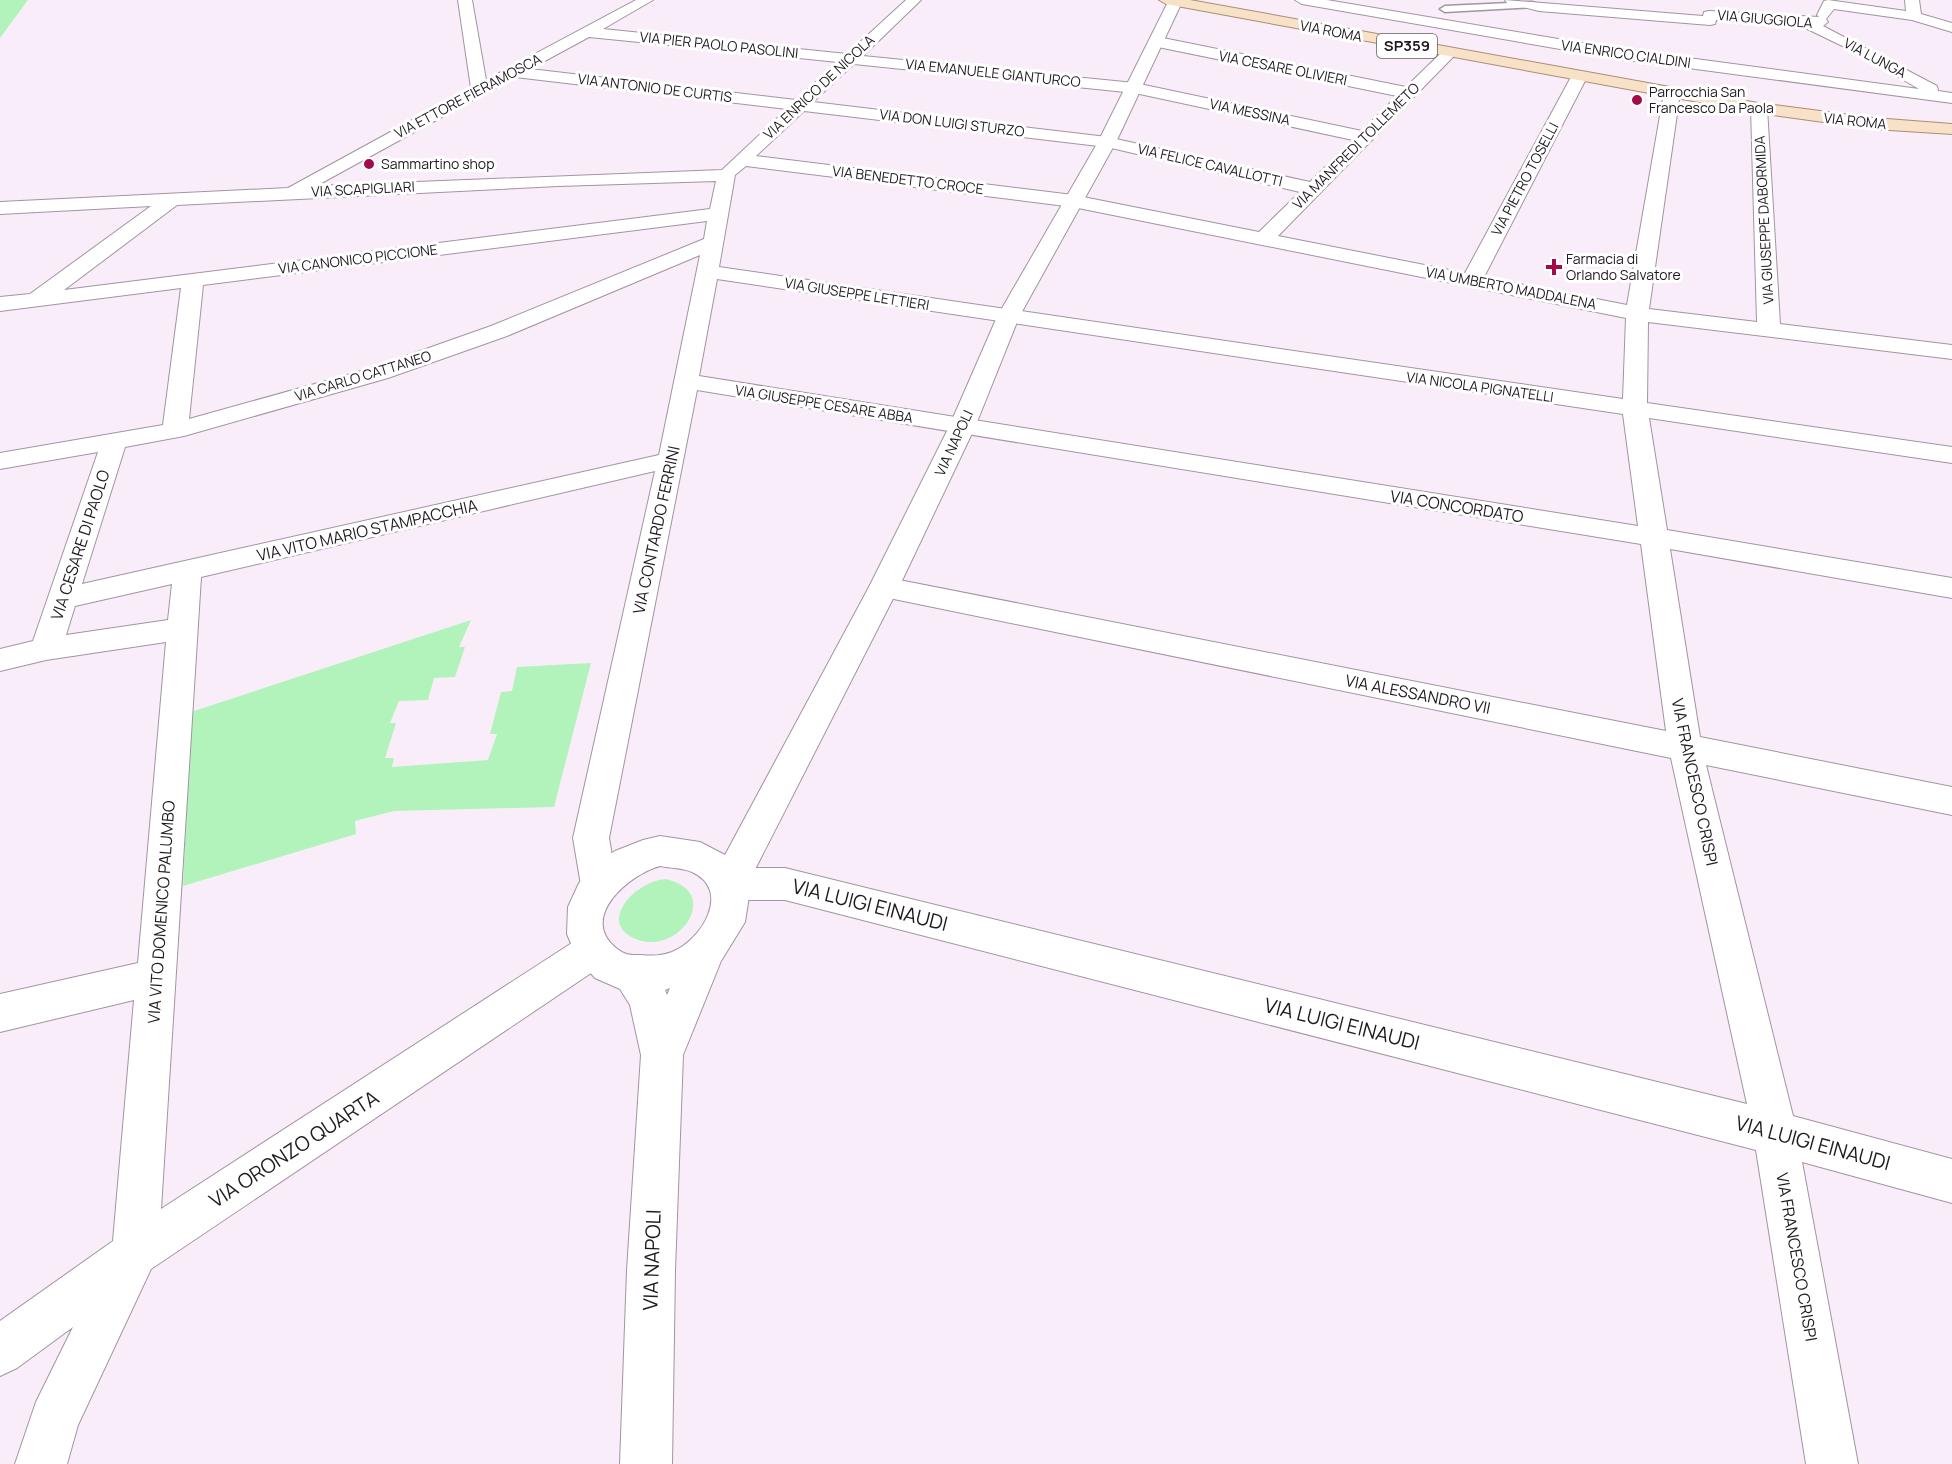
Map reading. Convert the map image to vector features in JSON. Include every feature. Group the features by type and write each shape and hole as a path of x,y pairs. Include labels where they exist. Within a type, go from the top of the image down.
{"main road":[{"name":"VIA ROMA","path":"1174,1 1448,54 1672,93"},
{"name":"SP359","path":"1672,93 1759,108"},
{"name":"VIA ROMA","path":"1759,108 1844,120 1952,129"}],"street":[{"path":"465,0 479,88"},
{"name":"VIA ETTORE FIERAMOSCA","path":"290,192 479,88 646,0"},
{"name":"VIA ENRICO DE NICOLA","path":"726,176 798,105 913,0"},
{"name":"VIA ENRICO CIALDINI","path":"1302,0 1505,35 1714,61 1949,98"},
{"path":"1512,0 1535,6 1567,4 1710,23"},
{"name":"VIA GIUGGIOLA","path":"1715,0 1710,23 1804,22 1823,19 1829,4 1914,16"},
{"path":"1912,0 1914,16 1952,28"},
{"name":"VIA NAPOLI","path":"729,884 884,587 962,427 1008,317 1107,142 1158,42 1174,1"},
{"path":"1505,35 1523,15 1535,6"},
{"name":"VIA LUNGA","path":"1804,22 1862,50 1949,98"},
{"name":"VIA PIER PAOLO PASOLINI","path":"587,32 850,59"},
{"name":"VIA CESARE OLIVIERI","path":"1158,42 1409,93"},
{"name":"VIA MANFREDI TOLLEMETO","path":"1264,239 1448,54"},
{"name":"VIA EMANUELE GIANTURCO","path":"850,59 1135,88"},
{"name":"VIA ANTONIO DE CURTIS","path":"512,72 798,105"},
{"name":"VIA PIETRO TOSELLI","path":"1471,281 1579,77"},
{"name":"VIA MESSINA","path":"1135,88 1365,137"},
{"name":"VIA FRANCESCO CRISPI","path":"1672,93 1637,314 1635,410 1652,537 1685,747 1775,1133 1832,1464"},
{"name":"VIA DON LUIGI STURZO","path":"798,105 1107,142"},
{"name":"VIA GIUSEPPE DABORMIDA","path":"1759,108 1769,331"},
{"name":"VIA FELICE CAVALLOTTI","path":"1107,142 1314,189"},
{"name":"VIA BENEDETTO CROCE","path":"742,160 1073,201"},
{"name":"VIA SCAPIGLIARI","path":"0,208 290,192 726,176"},
{"name":"VIA CONTARDO FERRINI","path":"599,885 591,838 671,459 716,214 726,176"},
{"path":"0,327 173,199"},
{"name":"VIA UMBERTO MADDALENA","path":"1073,201 1637,314 1952,352"},
{"name":"VIA CANONICO PICCIONE","path":"0,304 716,214"},
{"name":"VIA CARLO CATTANEO","path":"0,461 175,431 380,373 499,331 711,243"},
{"name":"VIA GIUSEPPE LETTIERI","path":"706,271 1008,317"},
{"path":"175,431 193,280"},
{"name":"VIA NICOLA PIGNATELLI","path":"1008,317 1952,455"},
{"name":"VIA GIUSEPPE CESARE ABBA","path":"686,381 962,427"},
{"name":"VIA CONCORDATO","path":"962,427 1652,537 1952,588"},
{"name":"VIA CESARE DI PAOLO","path":"46,648 114,442"},
{"name":"VIA VITO MARIO STAMPACCHIA","path":"62,599 671,459"},
{"name":"VIA VITO DOMENICO PALUMBO","path":"135,1253 187,572"},
{"name":"VIA ALESSANDRO VII","path":"884,587 1952,801"},
{"path":"0,660 46,648 183,629"},
{"path":"660,851 683,851 703,856 719,868 729,884 732,901 729,918 720,936 705,952 683,967 658,975 633,975 602,962 592,951 585,936 585,919 590,901 599,885 617,868 637,856 660,851"},
{"name":"VIA LUIGI EINAUDI","path":"729,884 785,884 1775,1133 1952,1181"},
{"name":"VIA ORONZO QUARTA","path":"0,1351 135,1253 592,951"},
{"name":"VIA NAPOLI","path":"662,1055 705,952"},
{"name":"VIA NAPOLI","path":"633,975 650,999 662,1055 651,1270 646,1464"},
{"path":"0,1013 157,977"},
{"path":"41,1464 54,1420 135,1253"}],"lane":[{"path":"1445,9 1535,6"}],"green space":[{"path":"0,0 28,0 0,38"},
{"path":"471,620 459,647 465,647 455,677 434,678 428,700 399,701 390,723 396,723 385,758 394,758 392,767 488,760 497,734 490,734 501,692 512,691 517,667 591,663 554,807 394,811 355,821 356,834 183,886 191,712"},
{"path":"665,879 682,886 691,896 693,908 689,920 680,931 667,939 652,942 636,939 625,932 620,923 620,914 624,904 642,887"}],"place":[{"name":"Parrocchia San Francesco Da Paola","path":"1637,100"},
{"name":"Sammartino shop","path":"369,164"},
{"name":"Farmacia di Orlando Salvatore","path":"1554,267"}]}
